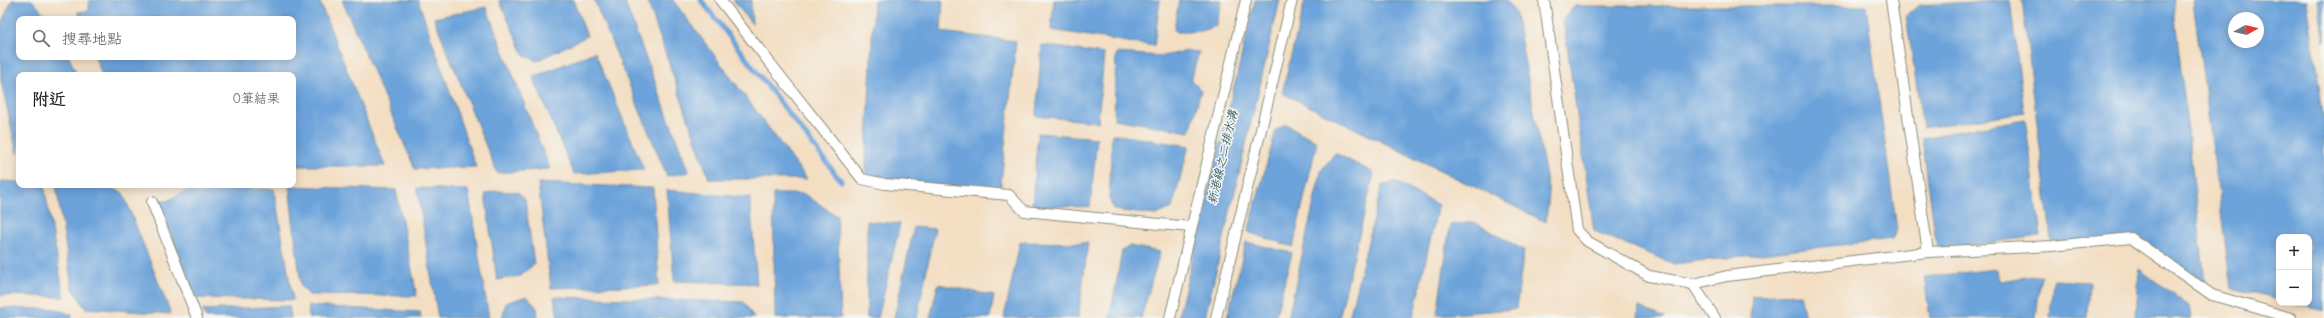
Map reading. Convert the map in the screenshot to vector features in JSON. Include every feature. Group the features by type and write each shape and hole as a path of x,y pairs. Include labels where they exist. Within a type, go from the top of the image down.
{"lane":[{"path":"720,0 862,179 885,184 1009,195 1024,211 1191,226"},
{"path":"1170,318 1246,0"},
{"path":"1216,318 1292,0"},
{"path":"1544,0 1577,230 1587,241 1649,276 1693,284 1727,276 1928,252 2052,246 2132,238 2212,295 2291,318"},
{"path":"1891,0 1928,252"},
{"path":"152,202 197,318"},
{"path":"1693,284 1715,318"}],"water":[{"path":"12,0 32,0 46,16 16,16 16,60 70,60 76,72 16,72 16,148 1,81 0,26"},
{"path":"89,0 319,0 385,166 296,166 296,72 101,72 96,60 296,60 296,16 80,16 78,12 89,11"},
{"path":"342,0 418,0 476,167 415,169"},
{"path":"499,0 573,0 587,36 537,61 524,55"},
{"path":"594,0 624,0 689,172 667,176"},
{"path":"647,0 673,0 807,179 709,179"},
{"path":"733,0 751,0 752,24"},
{"path":"874,0 943,0 941,32 1016,41 1000,193 865,183"},
{"path":"1054,0 1160,0 1154,46 1051,30"},
{"path":"1179,0 1222,0 1216,26 1201,31 1176,32 1174,29"},
{"name":"新港線之二排水溝","path":"1255,0 1280,0 1205,318 1178,318"},
{"path":"1305,0 1506,0 1516,14 1549,194 1546,222 1282,93"},
{"path":"2010,0 2024,112 1923,128 1906,16 1919,5"},
{"path":"2022,0 2173,0 2206,291 2131,238 2052,246"},
{"path":"2193,0 2307,0 2324,123 2324,311 2304,306 2312,306 2312,234 2276,234 2276,299 2231,288"},
{"path":"2318,0 2324,0 2324,43"},
{"path":"1575,6 1866,6 1897,230 1892,239 1674,264 1594,231 1563,19"},
{"path":"486,7 550,169 497,173 434,18"},
{"path":"1042,45 1104,54 1098,122 1036,116"},
{"path":"1188,51 1199,52 1191,80 1201,90 1190,132 1114,119 1116,53 1162,56"},
{"path":"595,52 644,170 574,174 533,77"},
{"path":"2025,119 2041,236 1937,249 1922,138"},
{"path":"1286,124 1317,142 1293,247 1248,232 1276,130"},
{"path":"1038,133 1097,138 1090,207 1032,206"},
{"path":"1112,134 1189,146 1172,208 1156,215 1114,210 1109,199"},
{"path":"1335,153 1374,173 1339,318 1288,318 1321,171"},
{"path":"0,181 16,182 16,188 45,188 64,297 0,295"},
{"path":"1394,181 1438,205 1413,318 1349,318 1382,185 1388,185"},
{"path":"538,183 653,188 659,285 551,288"},
{"path":"296,186 396,190 417,296 309,295 301,287 289,188 296,188"},
{"path":"56,188 112,188 123,193 171,314 85,308 72,287"},
{"path":"191,188 274,189 293,300 196,298 157,199 167,201"},
{"path":"417,188 468,190 489,318 438,318"},
{"path":"667,190 750,198 757,284 674,281"},
{"path":"495,191 518,192 525,200 534,264 520,276 497,280 485,194"},
{"path":"773,194 804,194 837,216 841,318 775,318"},
{"path":"867,221 900,224 878,318 867,318"},
{"path":"1474,222 1524,250 1516,309 1437,315 1450,225"},
{"path":"914,227 935,229 917,318 894,318"},
{"path":"1020,242 1088,243 1078,318 1004,318"},
{"path":"1246,242 1292,253 1275,318 1227,318"},
{"path":"1130,246 1160,252 1141,318 1110,318 1122,251"},
{"path":"1997,269 1999,281 2041,275 2036,318 1930,318 1924,277"},
{"path":"2139,269 2189,306 2191,318 2136,318"},
{"path":"2053,280 2089,282 2087,318 2050,318"},
{"path":"938,284 994,296 990,318 930,318"},
{"path":"1800,294 1805,318 1750,318 1752,296"},
{"path":"527,296 537,308 538,318 502,318 506,303"},
{"path":"554,297 744,302 754,318 558,318"},
{"path":"289,306 291,318 206,318 203,310"},
{"path":"308,306 420,312 421,318 309,318"},
{"path":"1639,307 1665,318 1638,318"},
{"path":"0,308 56,309 72,315 72,318 0,318"}],"waterway":[{"path":"701,0 841,181"}]}
